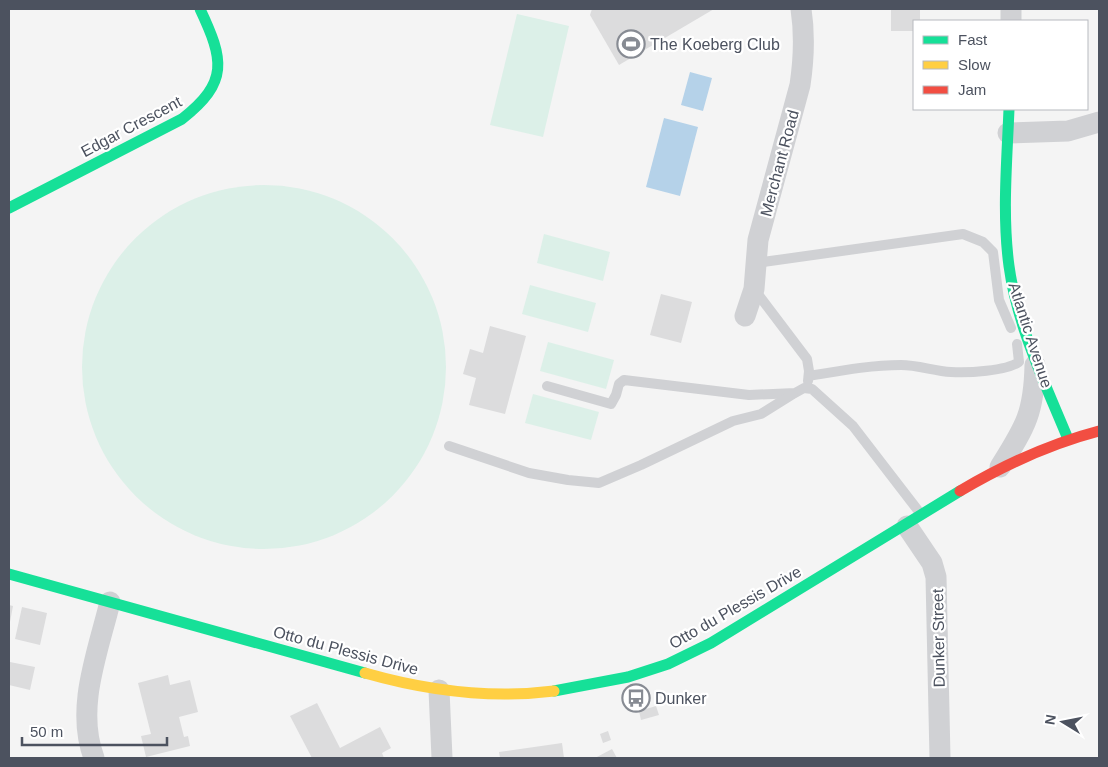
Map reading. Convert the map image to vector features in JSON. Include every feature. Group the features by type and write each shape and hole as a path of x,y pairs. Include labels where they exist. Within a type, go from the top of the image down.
{"street":[{"name":"Edgar Crescent","path":"9,208 182,119 198,108 210,95 218,76 220,58 215,40 200,9"},
{"name":"Merchant Road","path":"745,316 754,289 758,240 800,85 804,59 804,34 800,9"},
{"name":"Atlantic Avenue","path":"1009,110 1006,217 1009,266 1018,308 1068,439"},
{"path":"1008,133 1068,131 1099,122"},
{"path":"1000,467 1020,434 1031,409 1036,356"},
{"name":"Otto du Plessis Drive","path":"9,574 397,682 439,690 511,695 553,691 628,677 668,664 711,643 1000,467 1068,439 1099,431"},
{"name":"Dunker Street","path":"914,521 936,577 940,758"},
{"path":"94,758 86,728 86,704 110,602"},
{"path":"439,690 442,758"}],"lane":[{"path":"756,263 963,234 983,242 993,252 999,300 1017,344 1020,357 1019,362 1014,366 951,372 903,365 855,368 809,376"},
{"path":"449,446 529,473 599,483 733,422 761,414 800,390 809,376 807,359 754,289"},
{"path":"547,386 611,404 616,396 618,384 624,380 740,395 812,390 853,426 914,521"}],"green space":[{"path":"517,14 569,26 543,137 490,125"},
{"path":"264,185 300,188 334,199 365,215 393,238 416,266 432,297 443,331 446,367 443,403 432,437 416,468 393,496 365,519 334,535 300,546 264,549 228,546 194,535 163,519 135,496 112,468 96,437 85,403 82,367 85,331 96,297 112,266 135,238 163,215 194,199 228,188"},
{"path":"544,234 610,252 603,281 537,263"},
{"path":"530,285 596,303 588,332 522,314"},
{"path":"548,342 614,360 606,389 540,371"},
{"path":"533,394 599,412 591,440 525,423"}],"water":[{"path":"690,72 712,78 703,111 681,105"},
{"path":"664,118 698,127 680,196 646,187"}],"building":[{"name":"The Koeberg Club","path":"592,9 714,9 619,65 590,15"},
{"path":"891,9 920,9 920,20 913,20 913,31 891,31"},
{"path":"661,294 692,302 681,343 650,335"},
{"path":"490,326 526,336 505,414 469,405 476,378 463,374 470,349 483,353"},
{"path":"9,605 13,606 10,622 9,622"},
{"path":"22,607 47,613 40,645 15,639"},
{"path":"10,662 35,667 30,690 9,685"},
{"path":"168,675 170,685 190,680 198,712 179,717 184,737 188,736 190,746 146,757 141,736 151,734 138,683"},
{"path":"317,703 340,748 380,727 391,748 382,753 384,758 312,758 290,716"},
{"path":"656,706 659,715 641,720 639,711"},
{"path":"608,731 611,740 603,743 600,734"},
{"path":"562,743 564,758 500,758 499,752"},
{"path":"612,749 617,758 595,758"}],"traffic: fast":[{"path":"9,208 182,119 197,106 215,81 218,69 214,42 200,9"},
{"path":"1009,110 1006,227 1009,266 1018,310 1025,332 1068,439"},
{"path":"554,691 628,677 668,664 711,643 960,491"},
{"path":"9,574 365,673"}],"traffic: slow":[{"path":"365,673 412,685 459,692 506,694 554,691"}],"traffic: jam":[{"path":"960,491 993,472 1027,456 1062,442 1099,431"}],"place":[{"name":"The Koeberg Club","path":"631,44"},
{"name":"Dunker","path":"636,698"}]}
